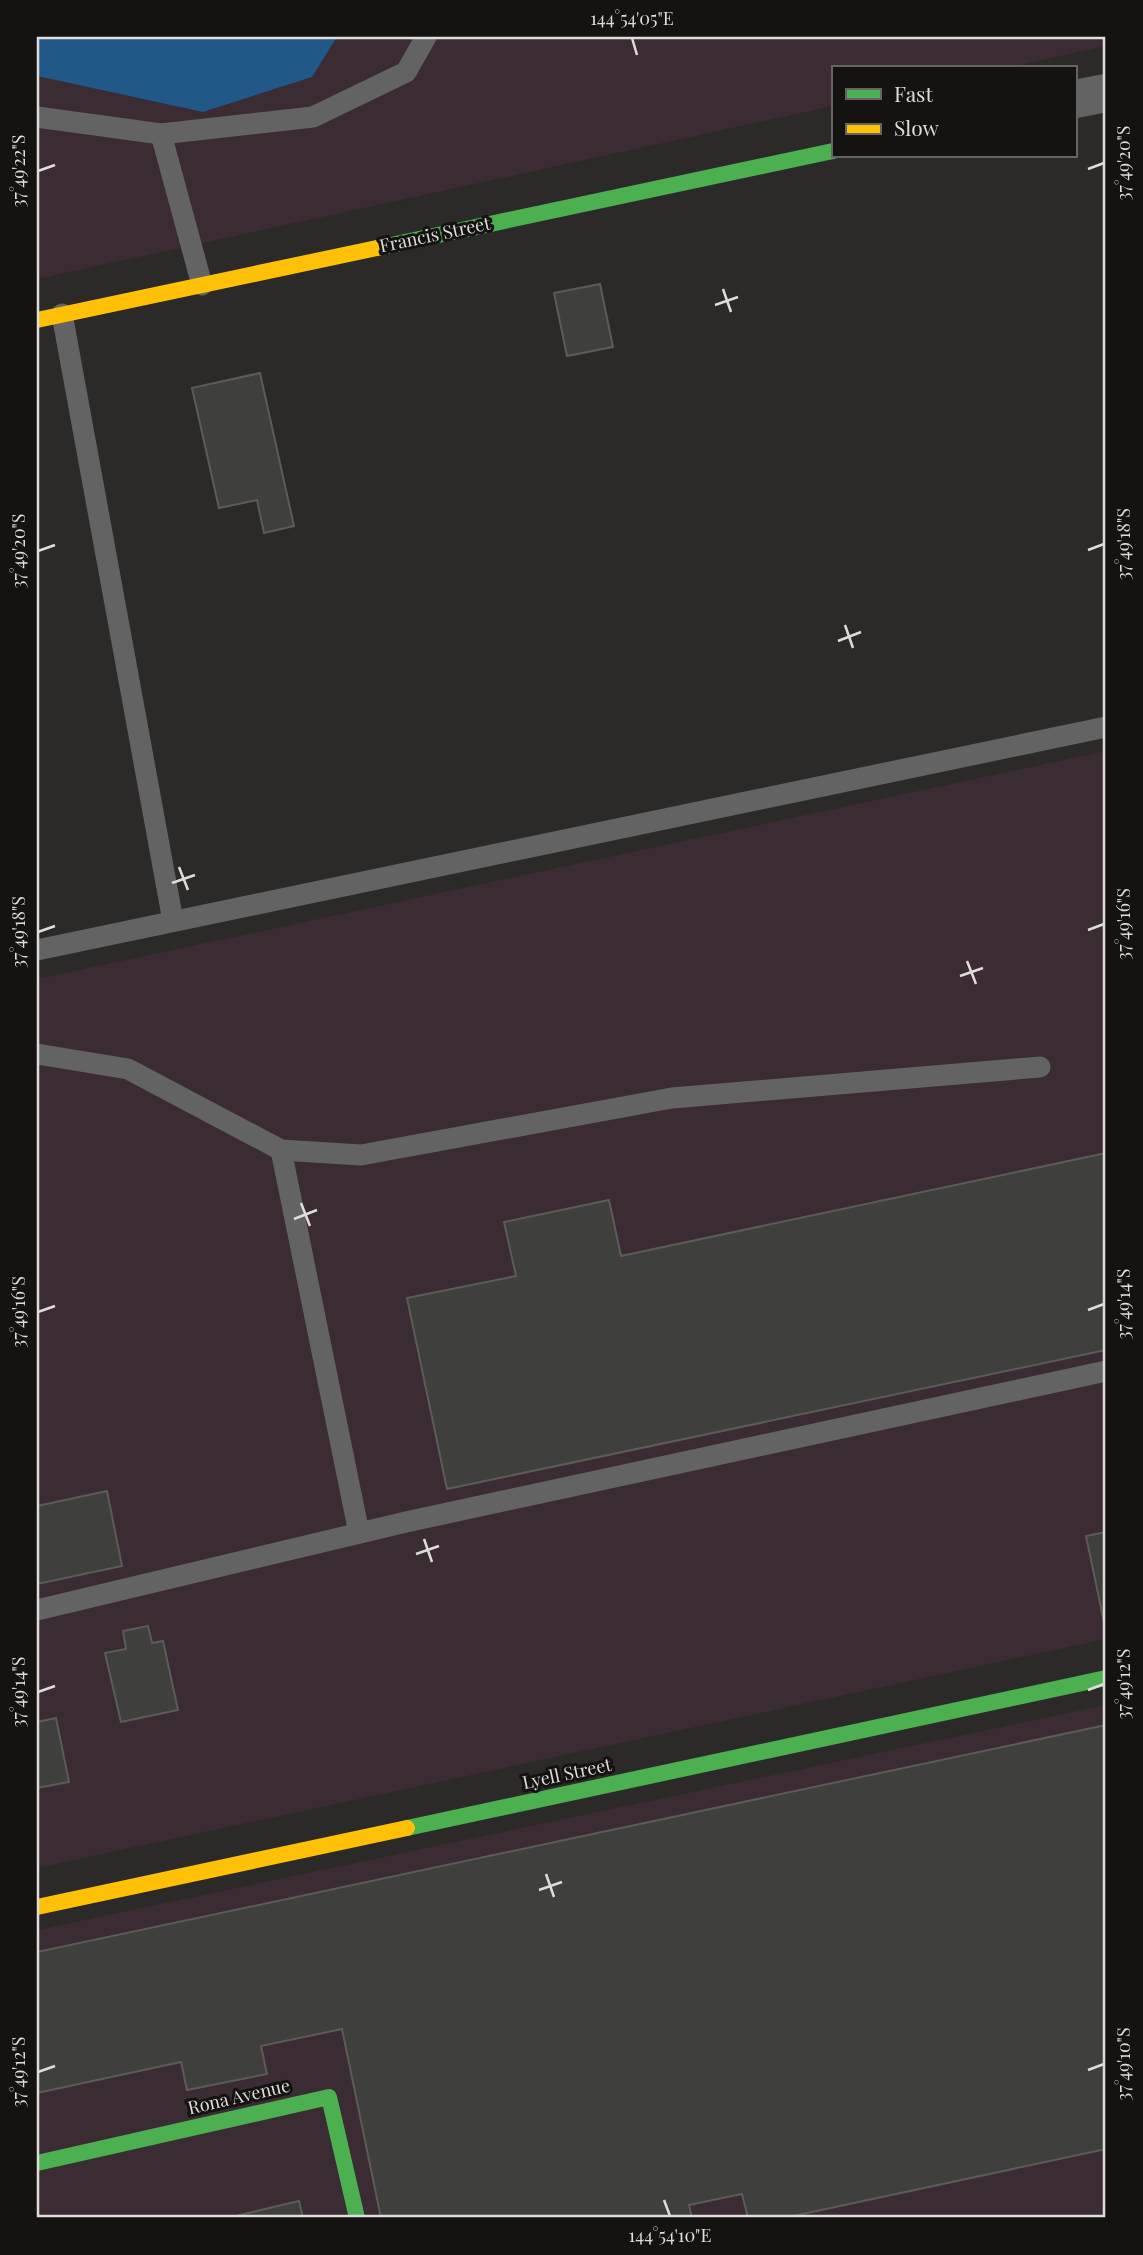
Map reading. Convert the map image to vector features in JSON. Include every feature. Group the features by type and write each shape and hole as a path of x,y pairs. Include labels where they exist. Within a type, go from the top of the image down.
{"street":[{"path":"1076,99 1106,93"},
{"name":"Francis Street","path":"37,320 832,151"},
{"name":"Lyell Street","path":"37,1907 1106,1678"},
{"name":"Rona Avenue","path":"37,2163 329,2097 357,2218"}],"lane":[{"path":"37,117 161,134 313,117 406,72 426,37"},
{"path":"161,134 202,285"},
{"path":"62,314 173,921"},
{"path":"37,950 1106,727"},
{"path":"37,1054 128,1069 281,1150 361,1155 673,1098 1040,1067"},
{"path":"281,1150 359,1533"},
{"path":"37,1610 359,1533 1106,1371"}],"shaded area":[{"path":"337,37 1106,37 1106,46 1015,66 832,66 832,106 37,279 37,76 203,112 312,77"},
{"path":"1106,751 1106,1639 37,1868 37,979"},
{"path":"1106,1705 1106,2218 37,2218 37,1930"}],"water":[{"path":"37,37 337,37 312,77 203,112 37,76"}],"building":[{"path":"600,284 613,347 567,356 554,293"},
{"path":"260,373 294,526 264,533 257,500 219,508 192,388"},
{"path":"1106,1153 1106,1350 447,1489 407,1298 516,1276 504,1222 609,1200 621,1256"},
{"path":"107,1491 122,1566 37,1584 37,1506"},
{"path":"1106,1532 1106,1632 1086,1536"},
{"path":"148,1626 152,1643 163,1641 178,1710 121,1722 105,1653 126,1649 123,1631"},
{"path":"56,1718 69,1782 37,1788 37,1722"},
{"path":"1106,1725 1106,2149 784,2218 748,2218 742,2194 689,2205 692,2218 381,2218 342,2029 261,2046 267,2074 187,2090 181,2062 37,2093 37,1952"},
{"path":"299,2201 303,2218 227,2218"}],"traffic: fast":[{"path":"377,248 832,151"},
{"path":"407,1828 1106,1678"},
{"path":"37,2163 329,2097 357,2218"}],"traffic: slow":[{"path":"37,320 377,248"},
{"path":"37,1907 407,1828"}]}
